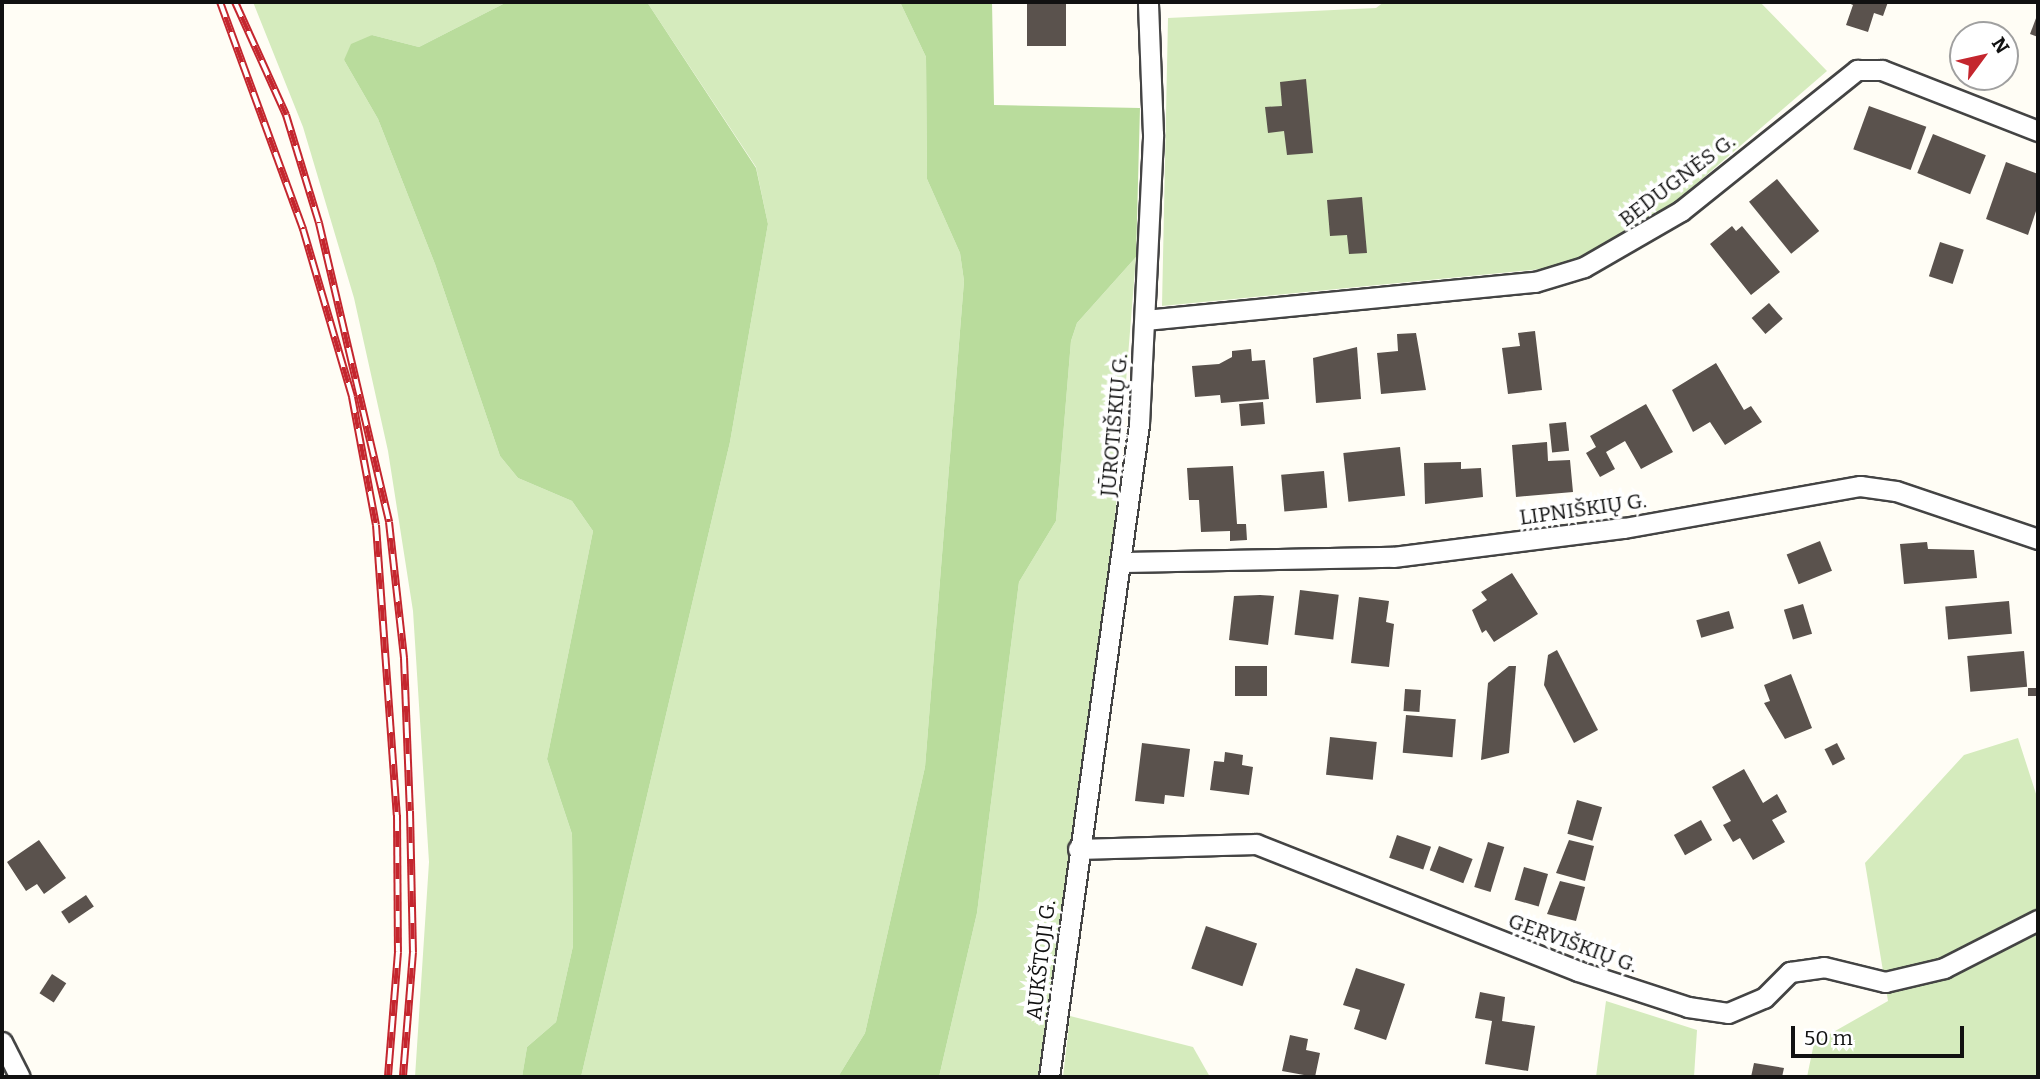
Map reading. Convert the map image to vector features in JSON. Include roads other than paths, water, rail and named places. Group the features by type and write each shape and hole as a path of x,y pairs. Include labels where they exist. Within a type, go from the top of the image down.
{"street":[{"name":"JŪROTIŠKIŲ G.","path":"1078,849 1124,562 1145,320 1153,134 1147,2"},
{"name":"BEDUGNĖS G.","path":"1145,320 1535,282 1584,267 1681,211 1857,70 1882,70 2038,131"},
{"name":"LIPNIŠKIŲ G.","path":"1124,562 1393,556 1624,528 1860,486 1896,491 2038,539"},
{"name":"GERVIŠKIŲ G.","path":"1078,849 1256,844 1578,971 1688,1007 1728,1013 1764,998 1790,972 1824,967 1885,982 1944,968 2038,920"},
{"name":"AUKŠTOJI G.","path":"1049,1077 1078,849"},
{"path":"2,1042 20,1077"}],"railway":[{"path":"220,2 303,229 352,397 376,525 397,815 398,952 388,1077"},
{"path":"235,2 286,115 319,223 389,522 404,658 410,811 413,952 403,1077"}]}
